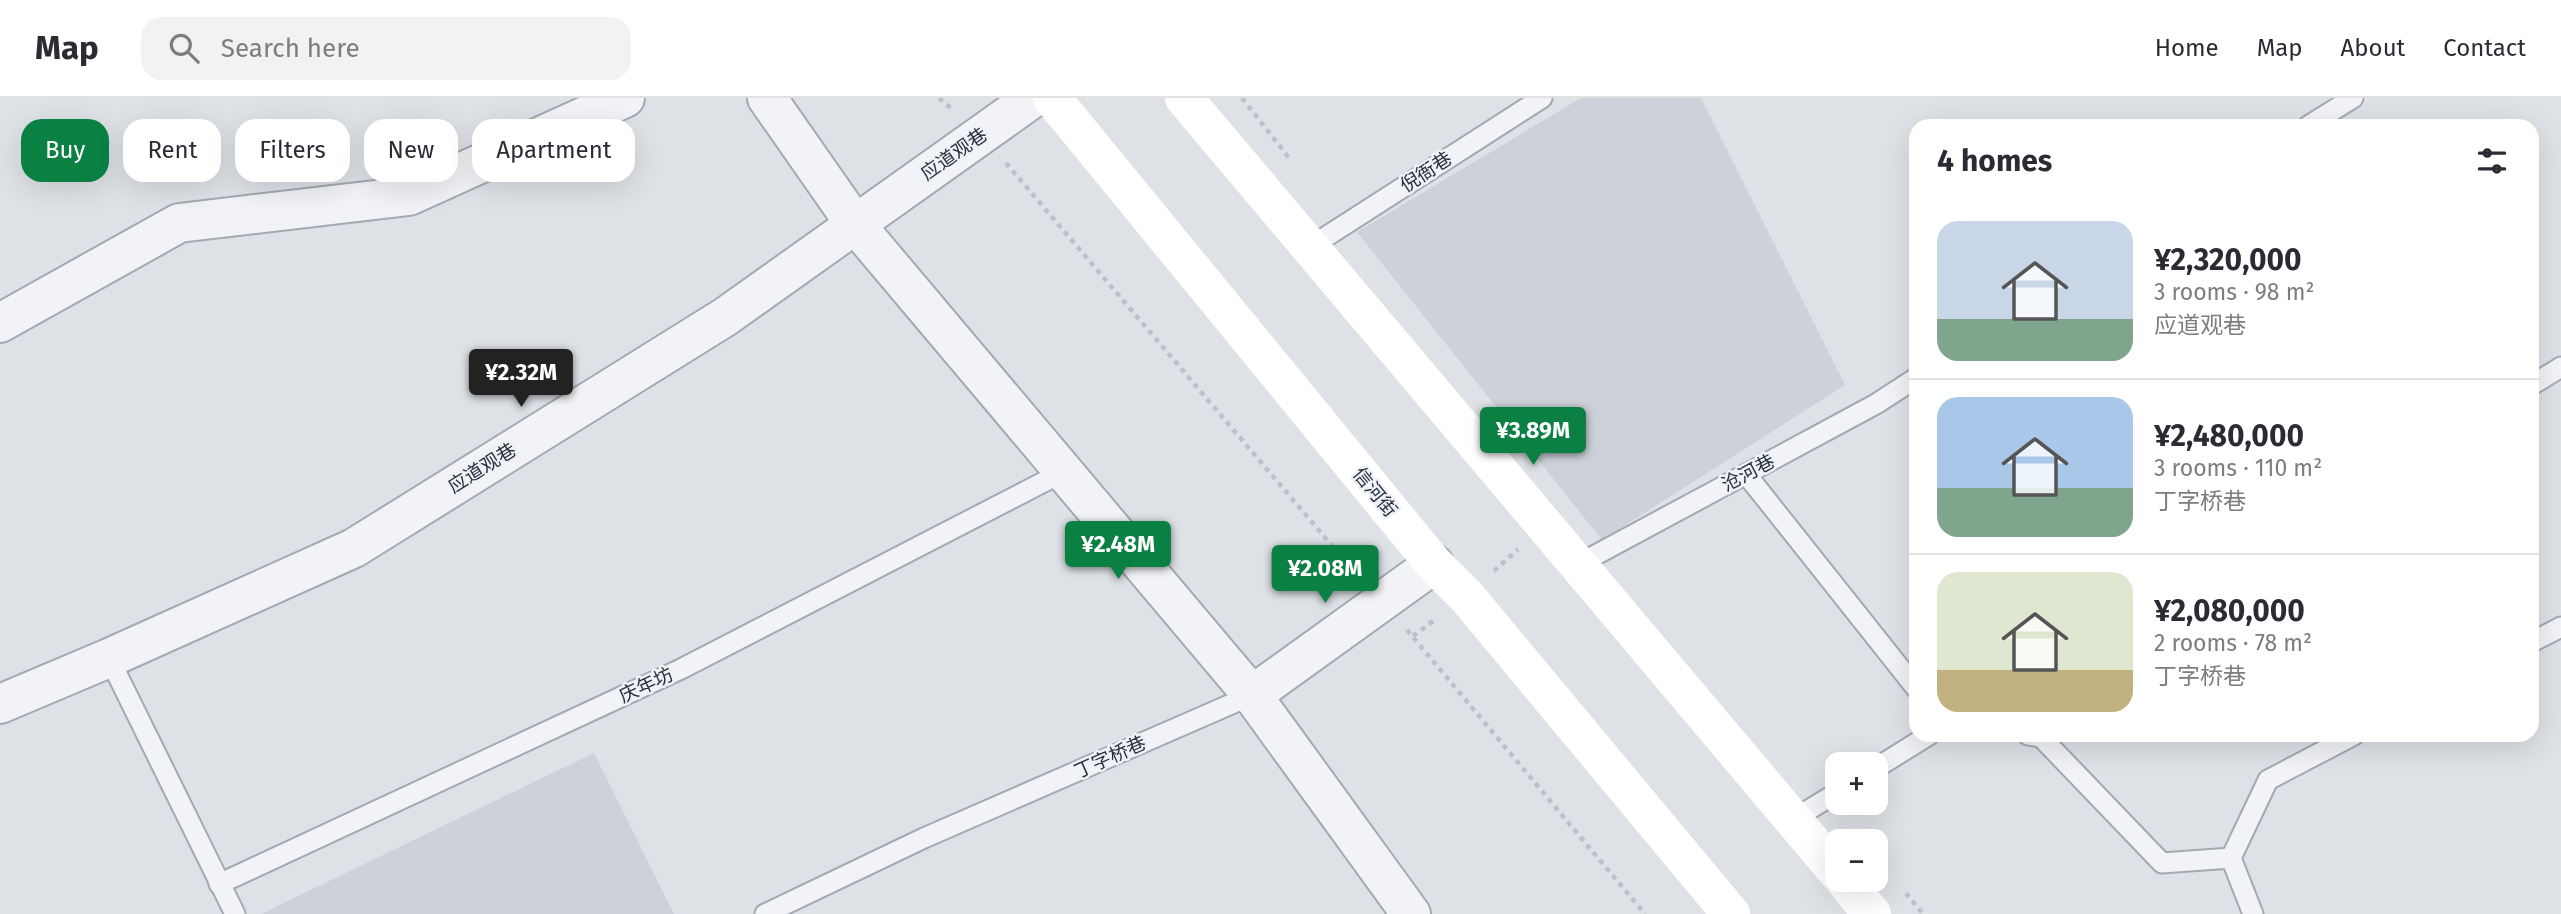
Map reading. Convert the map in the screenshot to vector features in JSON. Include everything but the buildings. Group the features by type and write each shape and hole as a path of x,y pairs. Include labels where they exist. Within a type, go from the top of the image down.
{"main road":[{"name":"信河街","path":"1052,98 1433,564 1467,597 1731,914"},
{"path":"1184,98 1825,858"},
{"path":"1853,892 1872,914"}],"street":[{"path":"0,323 179,223 409,196 625,98"},
{"path":"768,98 855,224 1252,695 1411,914"},
{"name":"应道观巷","path":"0,704 354,548 725,317 1033,98"},
{"name":"丁字桥巷","path":"1252,695 1433,564"}],"lane":[{"name":"倪衙巷","path":"1310,247 1542,98"},
{"path":"2319,119 2353,98"},
{"path":"2539,381 2561,367"},
{"name":"沧河巷","path":"1577,565 1876,404 1909,383"},
{"name":"庆年坊","path":"219,884 681,669 1065,471"},
{"path":"1746,474 1909,679"},
{"path":"2539,638 2561,627"},
{"path":"109,658 235,914"},
{"name":"丁字桥巷","path":"765,914 924,838 1252,695"},
{"path":"1888,761 1918,742"},
{"path":"2046,742 2162,863 2231,858"},
{"path":"2253,914 2231,858 2268,780 2341,742"},
{"path":"1793,820 1825,800"}],"path":[{"path":"939,98 981,135 1149,328 1380,602 1413,636 1645,914"}],"shaded area":[{"path":"1581,98 1701,98 1845,385 1602,540 1357,232"},
{"path":"594,753 674,914 263,913"}]}
